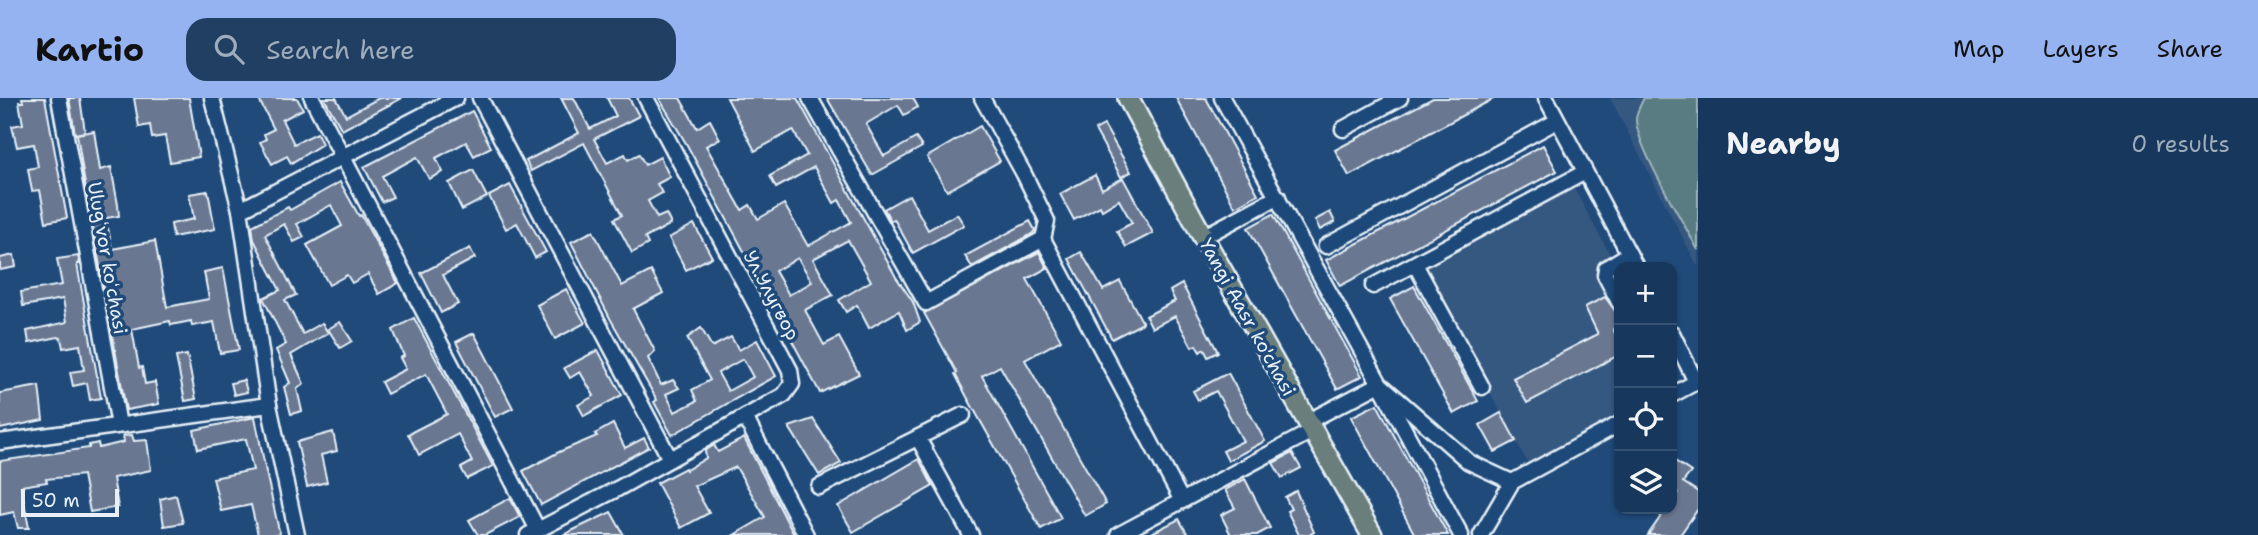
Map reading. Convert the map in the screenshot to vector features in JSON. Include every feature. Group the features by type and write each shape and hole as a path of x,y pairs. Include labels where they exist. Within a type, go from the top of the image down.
{"main road":[{"name":"Yangi Aasr ko'chasi","path":"1128,98 1203,237 1372,535"}],"street":[{"name":"Ulugʻvor koʻchasi","path":"59,98 119,425"},
{"path":"212,98 240,210 269,405 297,535"},
{"path":"312,98 533,532"},
{"path":"240,210 456,98"},
{"path":"480,98 670,459"},
{"name":"Ул.Улугвор","path":"533,532 784,395 792,384 790,370 646,98"},
{"path":"810,98 926,303 1044,239"},
{"path":"982,98 1047,221 1044,239 1182,501"},
{"path":"1223,98 1461,535"},
{"path":"1343,129 1400,98"},
{"path":"1546,98 1633,261"},
{"path":"1326,246 1557,121"},
{"path":"1373,286 1585,172"},
{"path":"1203,237 1278,197"},
{"path":"1415,264 1482,387"},
{"path":"1614,266 1606,268 1605,275 1614,292"},
{"path":"1677,343 1697,381 1677,392"},
{"path":"1118,535 1182,501 1380,384"},
{"path":"1380,384 1469,462 1512,482"},
{"path":"0,442 269,405"},
{"path":"820,487 962,415"},
{"path":"745,417 806,535"},
{"path":"1481,535 1512,482 1614,427"},
{"path":"918,438 971,535"}],"shaded area":[{"path":"1610,98 1698,98 1698,267"},
{"path":"1570,181 1614,262 1614,420 1529,465 1420,262"}],"green space":[{"path":"1644,98 1698,98 1698,250 1643,146 1636,118"}],"building":[{"path":"22,98 45,98 67,218 46,222 40,190 32,191 28,169 38,167 34,144 17,147 12,126 23,124 19,102 23,102"},
{"path":"69,98 80,98 85,132 75,134"},
{"path":"134,98 189,98 199,157 170,162 165,136 152,138 150,125 139,127"},
{"path":"258,98 297,98 303,109 282,120 294,144 317,133 322,144 291,163 287,156 272,164 260,142 266,139 264,134 274,129"},
{"path":"324,98 336,98 346,116 379,98 402,98 342,130"},
{"path":"561,98 574,98 590,129 616,116 607,98 629,98 639,116 594,139 607,163 625,154 628,160 639,154 645,165 660,157 670,177 657,184 662,193 648,201 657,218 666,214 671,224 645,238 648,244 632,253 614,219 622,215 584,143 531,171 526,161 579,133"},
{"path":"659,98 680,98 697,128 710,120 720,139 706,146 742,210 750,205 758,219 784,204 808,246 851,222 839,200 834,203 814,167 776,188 770,176 807,155 793,130 755,151 727,98 797,98 896,277 913,302 920,322 907,330 899,311 869,328 857,305 846,312 839,300 871,281 848,240 813,259 833,295 805,310 824,345 839,337 859,374 820,393","holes":["798,258 812,282 789,295 775,271"]},
{"path":"827,98 913,98 918,107 904,115 898,105 866,124 884,156 916,138 922,147 872,175"},
{"path":"1176,98 1206,98 1258,194 1235,207"},
{"path":"1433,98 1495,98 1349,176 1335,150"},
{"path":"472,111 491,147 474,156 466,142 436,158 443,172 429,179 417,157 382,176 393,197 382,202 364,167"},
{"path":"1104,125 1131,172 1121,177 1095,130"},
{"path":"980,126 1000,161 947,191 927,157"},
{"path":"94,131 100,170 111,167 118,205 119,216 106,218 112,249 155,241 167,307 209,299 204,272 223,268 239,350 220,353 214,322 192,326 191,321 171,325 170,321 132,329 139,368 142,367 145,384 155,382 159,404 126,410 77,134"},
{"path":"1543,145 1557,171 1340,286 1326,260"},
{"path":"473,170 487,197 462,210 449,183"},
{"path":"1095,175 1102,189 1123,178 1153,233 1126,247 1117,231 1132,223 1119,200 1102,210 1100,206 1074,220 1060,194"},
{"path":"340,182 398,283 379,294 368,274 352,283 347,275 329,285 307,245 342,226 331,205 297,224 304,237 294,242 284,224 265,235 296,295 285,300 303,334 322,323 328,333 291,355 304,384 297,389 302,411 291,414 284,387 290,383 276,350 286,344 263,298 280,290 254,240 252,226 288,207 290,210"},
{"path":"510,185 546,252 535,258 517,223 506,229 489,196"},
{"path":"208,191 215,229 173,237 171,224 194,219 189,194"},
{"path":"909,195 928,230 957,214 964,225 913,253 894,219 891,221 884,209"},
{"path":"1330,212 1335,222 1320,230 1315,220"},
{"path":"1273,214 1362,376 1337,389 1248,228"},
{"path":"1030,221 1035,230 1032,234 972,267 965,256"},
{"path":"694,224 712,257 686,270 669,238"},
{"path":"593,231 622,286 651,271 663,293 633,309 655,351 648,358 661,385 673,380 679,388 666,394 675,412 697,401 692,390 710,380 687,338 701,328 712,347 731,337 739,350 757,340 776,376 672,435 654,402 657,400 611,320 571,242","holes":["743,359 753,377 728,391 718,373"]},
{"path":"470,248 475,258 443,275 458,304 441,313 421,273"},
{"path":"1039,252 1047,268 1027,279 1061,340 1025,360 1106,504 1085,516 1000,366 982,376 1061,518 1041,529 967,397 924,313"},
{"path":"1081,252 1103,290 1120,281 1143,323 1112,339 1069,259"},
{"path":"14,255 16,267 0,270 0,258"},
{"path":"78,256 80,264 77,264 101,398 90,400 87,383 73,386 70,372 84,370 80,345 63,348 61,338 58,337 29,343 27,331 67,322 63,299 23,306 21,292 62,285 57,259"},
{"path":"1182,284 1218,352 1208,357 1204,349 1200,352 1196,345 1192,347 1175,316 1152,328 1146,316 1175,301 1170,291"},
{"path":"1414,286 1478,401 1454,414 1390,299"},
{"path":"566,289 585,323 555,339 537,305"},
{"path":"1605,297 1614,309 1614,358 1527,403 1513,378 1598,334 1585,307"},
{"path":"414,318 493,466 467,479 461,468 472,462 458,434 419,455 408,434 447,414 426,374 387,394 381,382 406,369 400,358 404,356 393,330"},
{"path":"340,322 352,341 340,348 328,329"},
{"path":"474,333 513,408 495,417 456,342"},
{"path":"598,350 622,395 584,416 578,405 594,396 580,372 570,378 564,368"},
{"path":"187,355 196,399 185,401 176,357"},
{"path":"1228,373 1265,441 1228,461 1223,451 1243,441 1216,391 1198,400 1193,391"},
{"path":"244,380 247,392 234,395 231,383"},
{"path":"39,386 43,420 0,429 0,393"},
{"path":"1377,404 1448,535 1415,535 1351,417"},
{"path":"1501,413 1516,441 1495,452 1480,425"},
{"path":"255,417 280,535 258,535 251,505 221,511 213,478 253,470 246,439 198,449 194,430"},
{"path":"813,419 841,463 819,475 789,427"},
{"path":"613,424 625,448 644,438 649,447 541,505 523,471 597,436 595,434"},
{"path":"333,432 337,451 321,455 327,482 307,487 297,442"},
{"path":"132,435 134,441 147,440 151,470 113,478 118,507 90,512 83,475 46,479 47,482 21,486 29,528 18,528 14,512 0,515 0,461 89,448 89,445 98,443 99,448 124,442 123,436"},
{"path":"744,438 794,535 734,535 765,517 736,467 694,486 709,513 681,528 657,483 706,458 705,451 714,445 718,452"},
{"path":"1292,453 1301,468 1282,478 1273,463"},
{"path":"919,459 933,486 853,532 838,506"},
{"path":"1677,462 1691,472 1683,482 1698,492 1698,509 1680,535 1648,535 1663,514 1677,514"},
{"path":"1245,479 1270,528 1257,535 1231,535 1221,515 1235,508 1225,490"},
{"path":"1296,491 1314,532 1309,535 1299,535 1287,511 1291,509 1285,497"},
{"path":"176,495 183,523 164,526 160,499"},
{"path":"510,498 520,517 485,535 478,535 469,520"},
{"path":"611,512 624,535 563,535"},
{"path":"1179,519 1188,535 1148,535"}]}
